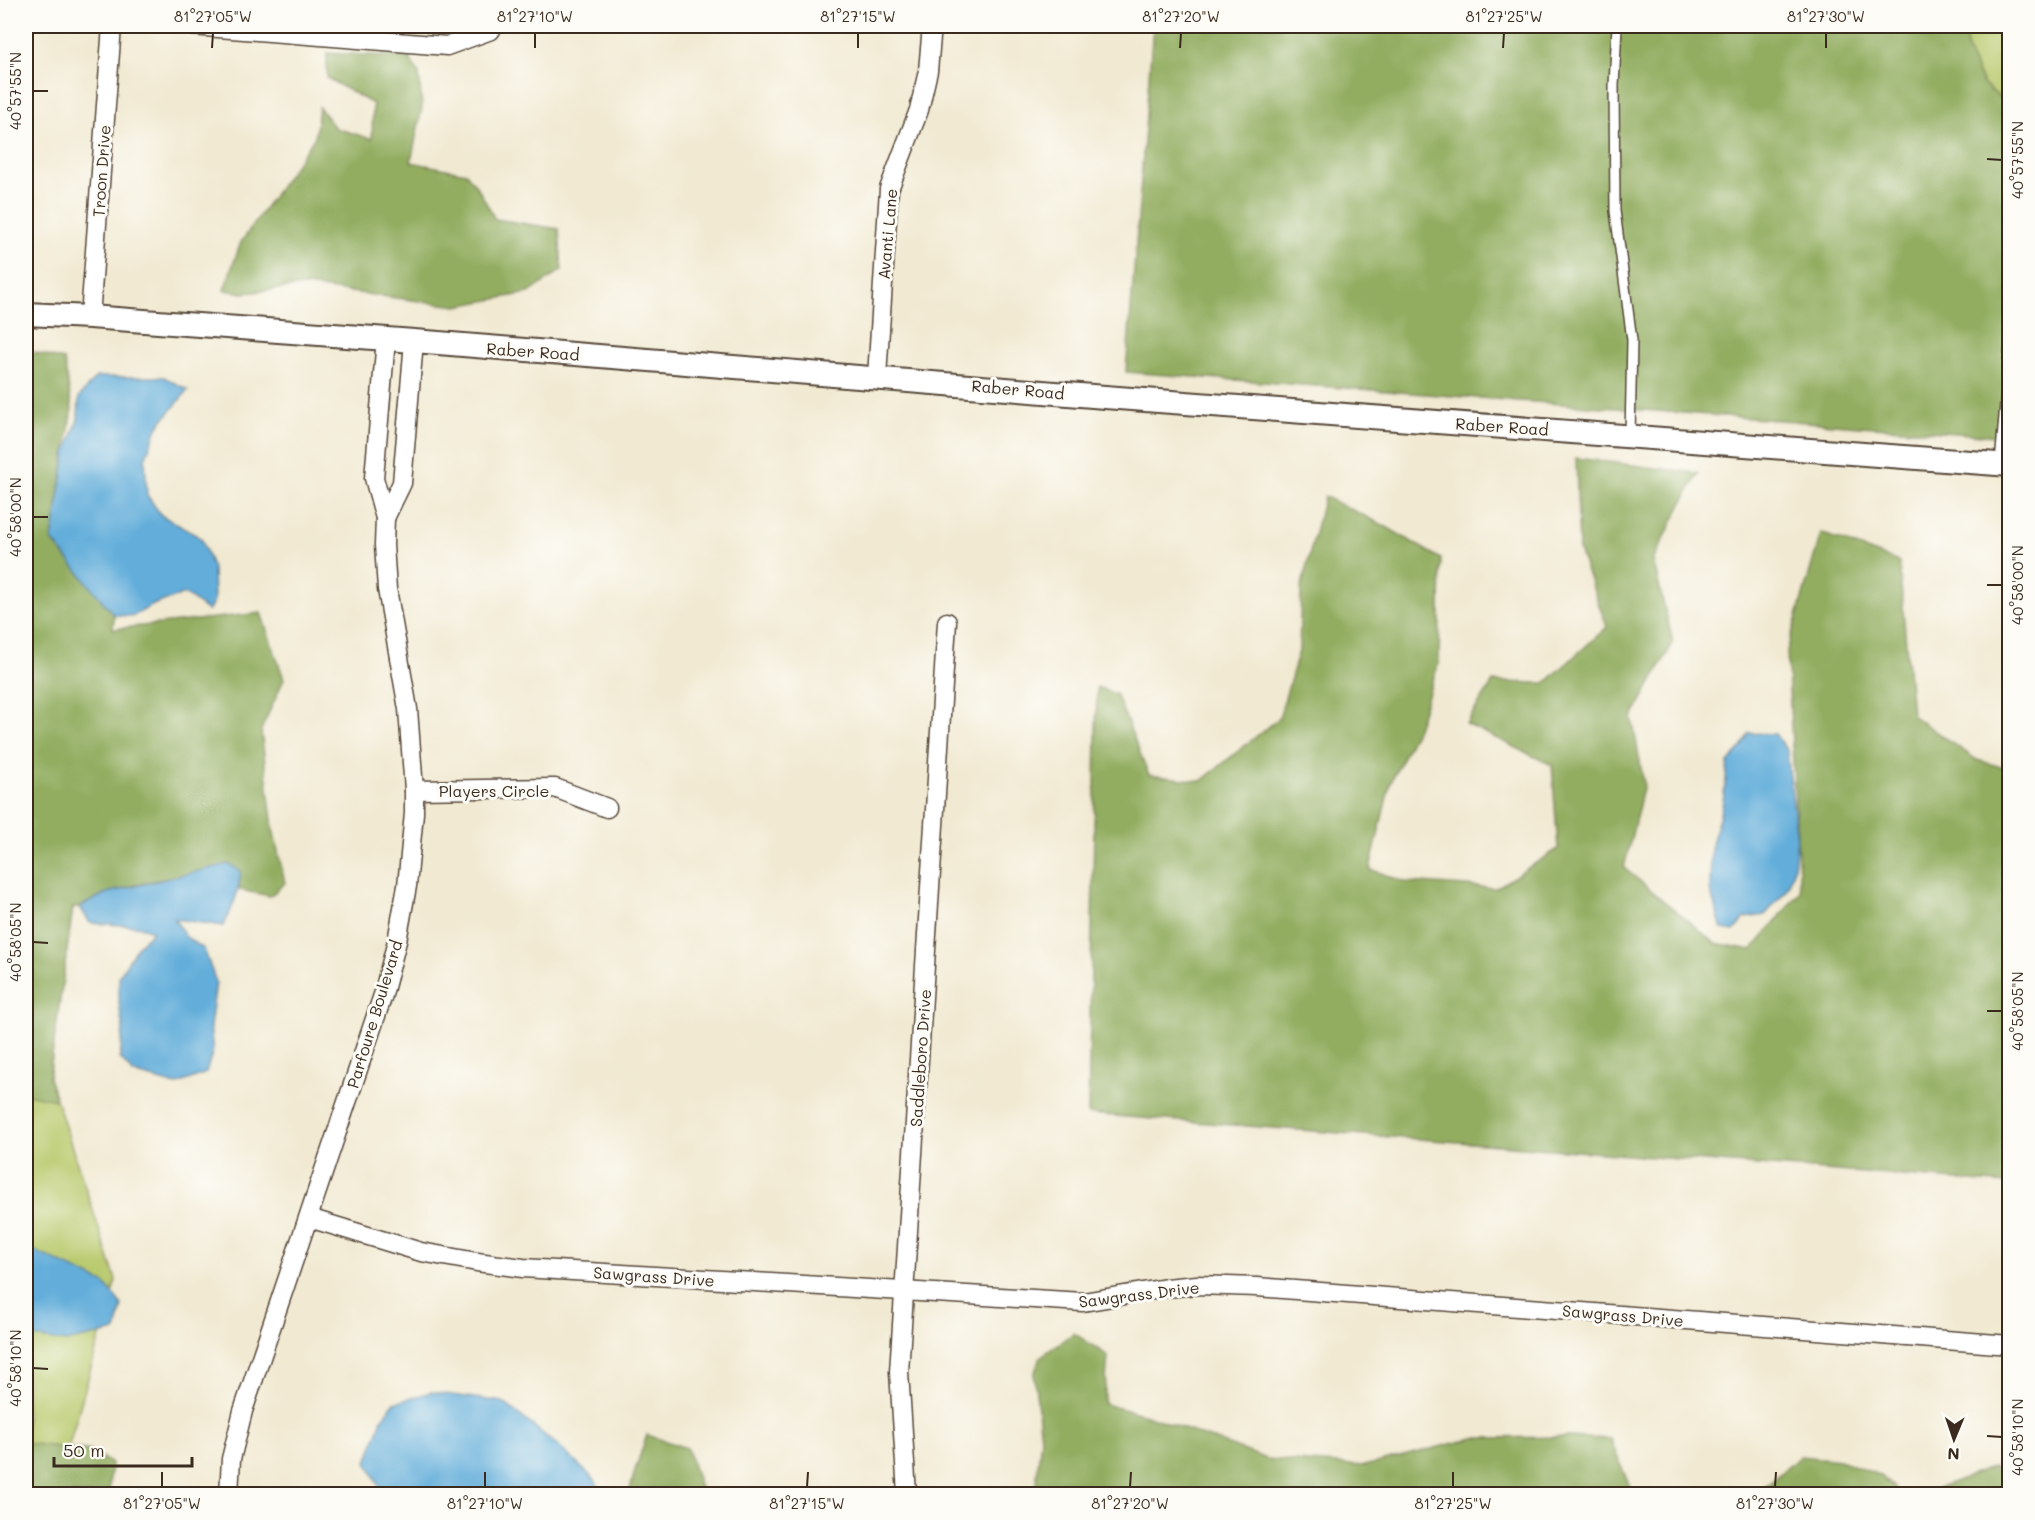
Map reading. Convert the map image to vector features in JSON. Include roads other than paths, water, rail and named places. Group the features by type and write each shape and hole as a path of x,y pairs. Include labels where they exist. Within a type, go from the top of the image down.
{"street":[{"name":"Troon Drive","path":"90,317 112,26"},
{"path":"192,26 447,46 491,30"},
{"name":"Avanti Lane","path":"877,377 889,189 919,110 928,71 932,26"},
{"name":"Raber Road","path":"26,314 414,341 2005,464"},
{"name":"Parfoure Boulevard","path":"229,1494 231,1459 243,1411 383,995 397,941 407,886 414,813 408,709 387,589 385,518 374,478 386,339"},
{"name":"Parfoure Boulevard","path":"385,518 402,483 414,341"},
{"name":"Saddleboro Drive","path":"907,1494 899,1372 947,622"},
{"name":"Players Circle","path":"414,790 555,788 607,808"},
{"name":"Sawgrass Drive","path":"309,1218 421,1252 523,1268 1083,1302 1197,1285 1257,1287 2010,1345"}],"lane":[{"path":"1617,26 1614,86 1615,211 1632,340 1630,436"},
{"path":"2005,464 2010,344"}],"water":[{"path":"96,377 164,377 188,390 158,426 145,459 147,495 161,515 201,538 213,569 214,601 208,611 185,594 155,604 133,616 114,615 52,540 66,453 78,419 79,397"},
{"path":"1749,733 1775,734 1787,751 1797,839 1794,868 1787,890 1765,915 1745,918 1734,931 1722,929 1710,890 1711,848 1723,802 1728,763"},
{"path":"228,864 241,871 235,899 223,926 175,919 185,936 204,949 216,982 210,1027 213,1050 206,1073 176,1085 133,1073 120,1058 123,1029 119,1003 119,976 137,947 153,931 137,926 90,923 80,907 106,893"},
{"path":"26,1250 33,1250 104,1283 122,1305 116,1331 66,1342 26,1336"},
{"path":"431,1392 503,1402 557,1445 595,1480 602,1494 383,1494 367,1462 382,1419 394,1403"}]}
